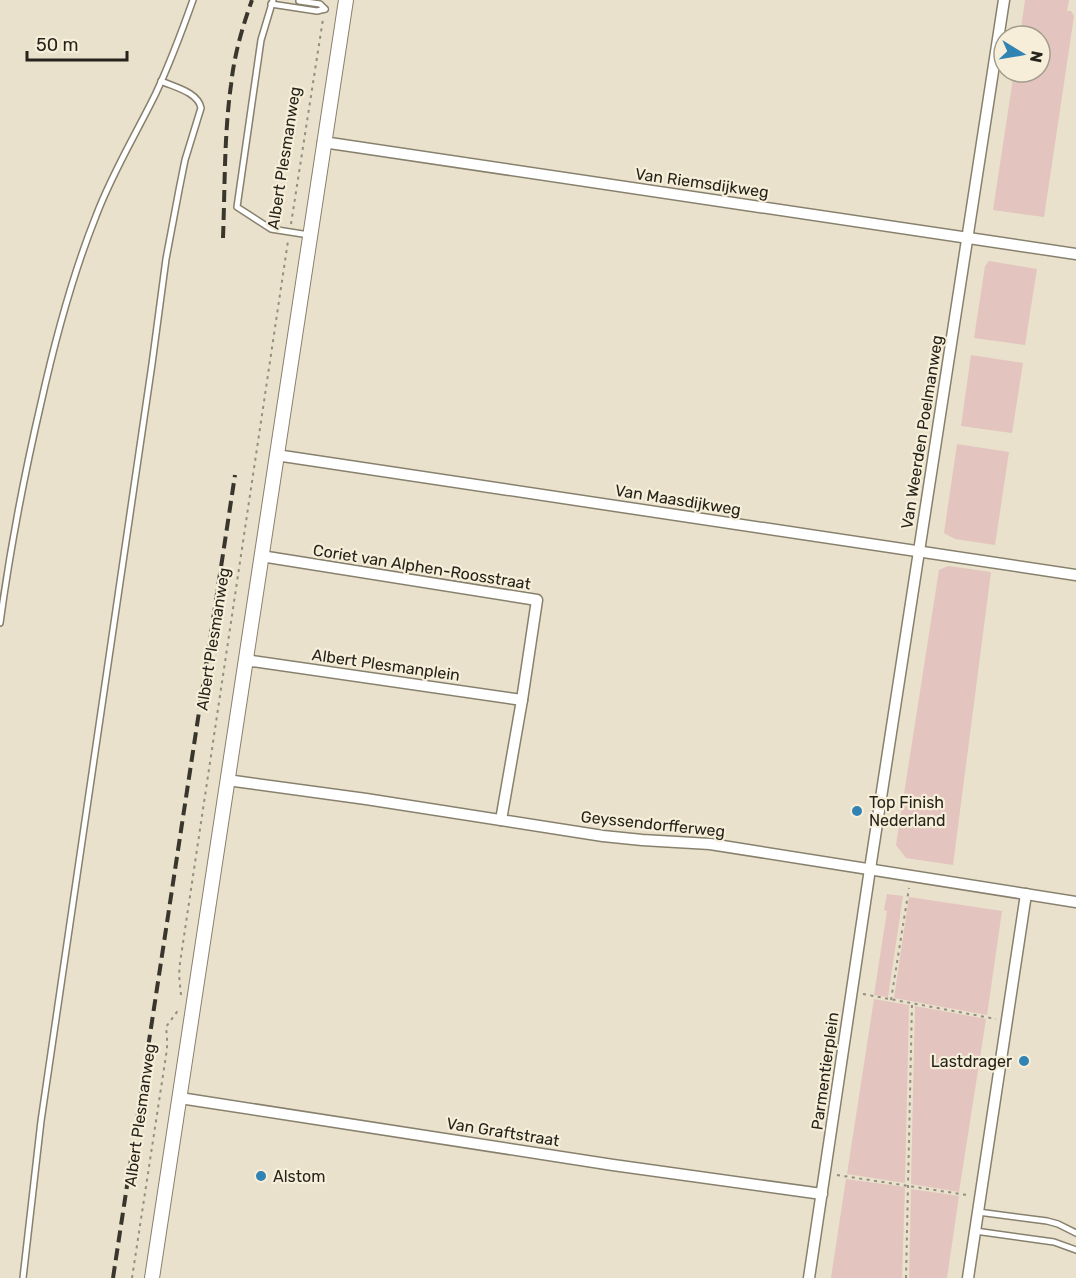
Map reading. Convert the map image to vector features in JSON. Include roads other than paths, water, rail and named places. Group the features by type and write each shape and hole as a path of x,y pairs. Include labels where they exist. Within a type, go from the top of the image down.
{"street":[{"name":"Albert Plesmanweg","path":"152,1278 346,0"},
{"name":"Van Weerden Poelmanweg","path":"870,869 1004,0"},
{"name":"Van Riemsdijkweg","path":"323,142 1076,254"},
{"name":"Van Maasdijkweg","path":"276,455 1076,574"},
{"name":"Coriet van Alphen-Roosstraat","path":"261,556 537,600 501,820"},
{"name":"Albert Plesmanplein","path":"245,660 522,700"},
{"name":"Geyssendorfferweg","path":"227,780 642,840 710,844 1076,902"},
{"name":"Parmentierplein","path":"809,1278 870,869"},
{"path":"968,1278 1026,894"},
{"name":"Van Graftstraat","path":"180,1098 613,1165 822,1194"}],"lane":[{"path":"0,623 26,473 62,317 96,214 161,81 193,0"},
{"path":"299,1 320,4 325,9 317,11 272,2 261,40 237,207 270,229 311,235"},
{"path":"23,1278 40,1121 150,384 166,259 185,159 202,106 193,96 161,81"},
{"path":"978,1212 1058,1224 1076,1233"},
{"path":"975,1231 1054,1242 1076,1250"}],"railway":[{"path":"223,238 226,142 231,85 239,42 252,0"},
{"path":"113,1278 235,475"}],"place":[{"name":"Top Finish Nederland","path":"857,811"},
{"name":"Lastdrager","path":"1024,1061"},
{"name":"Alstom","path":"261,1176"}]}
